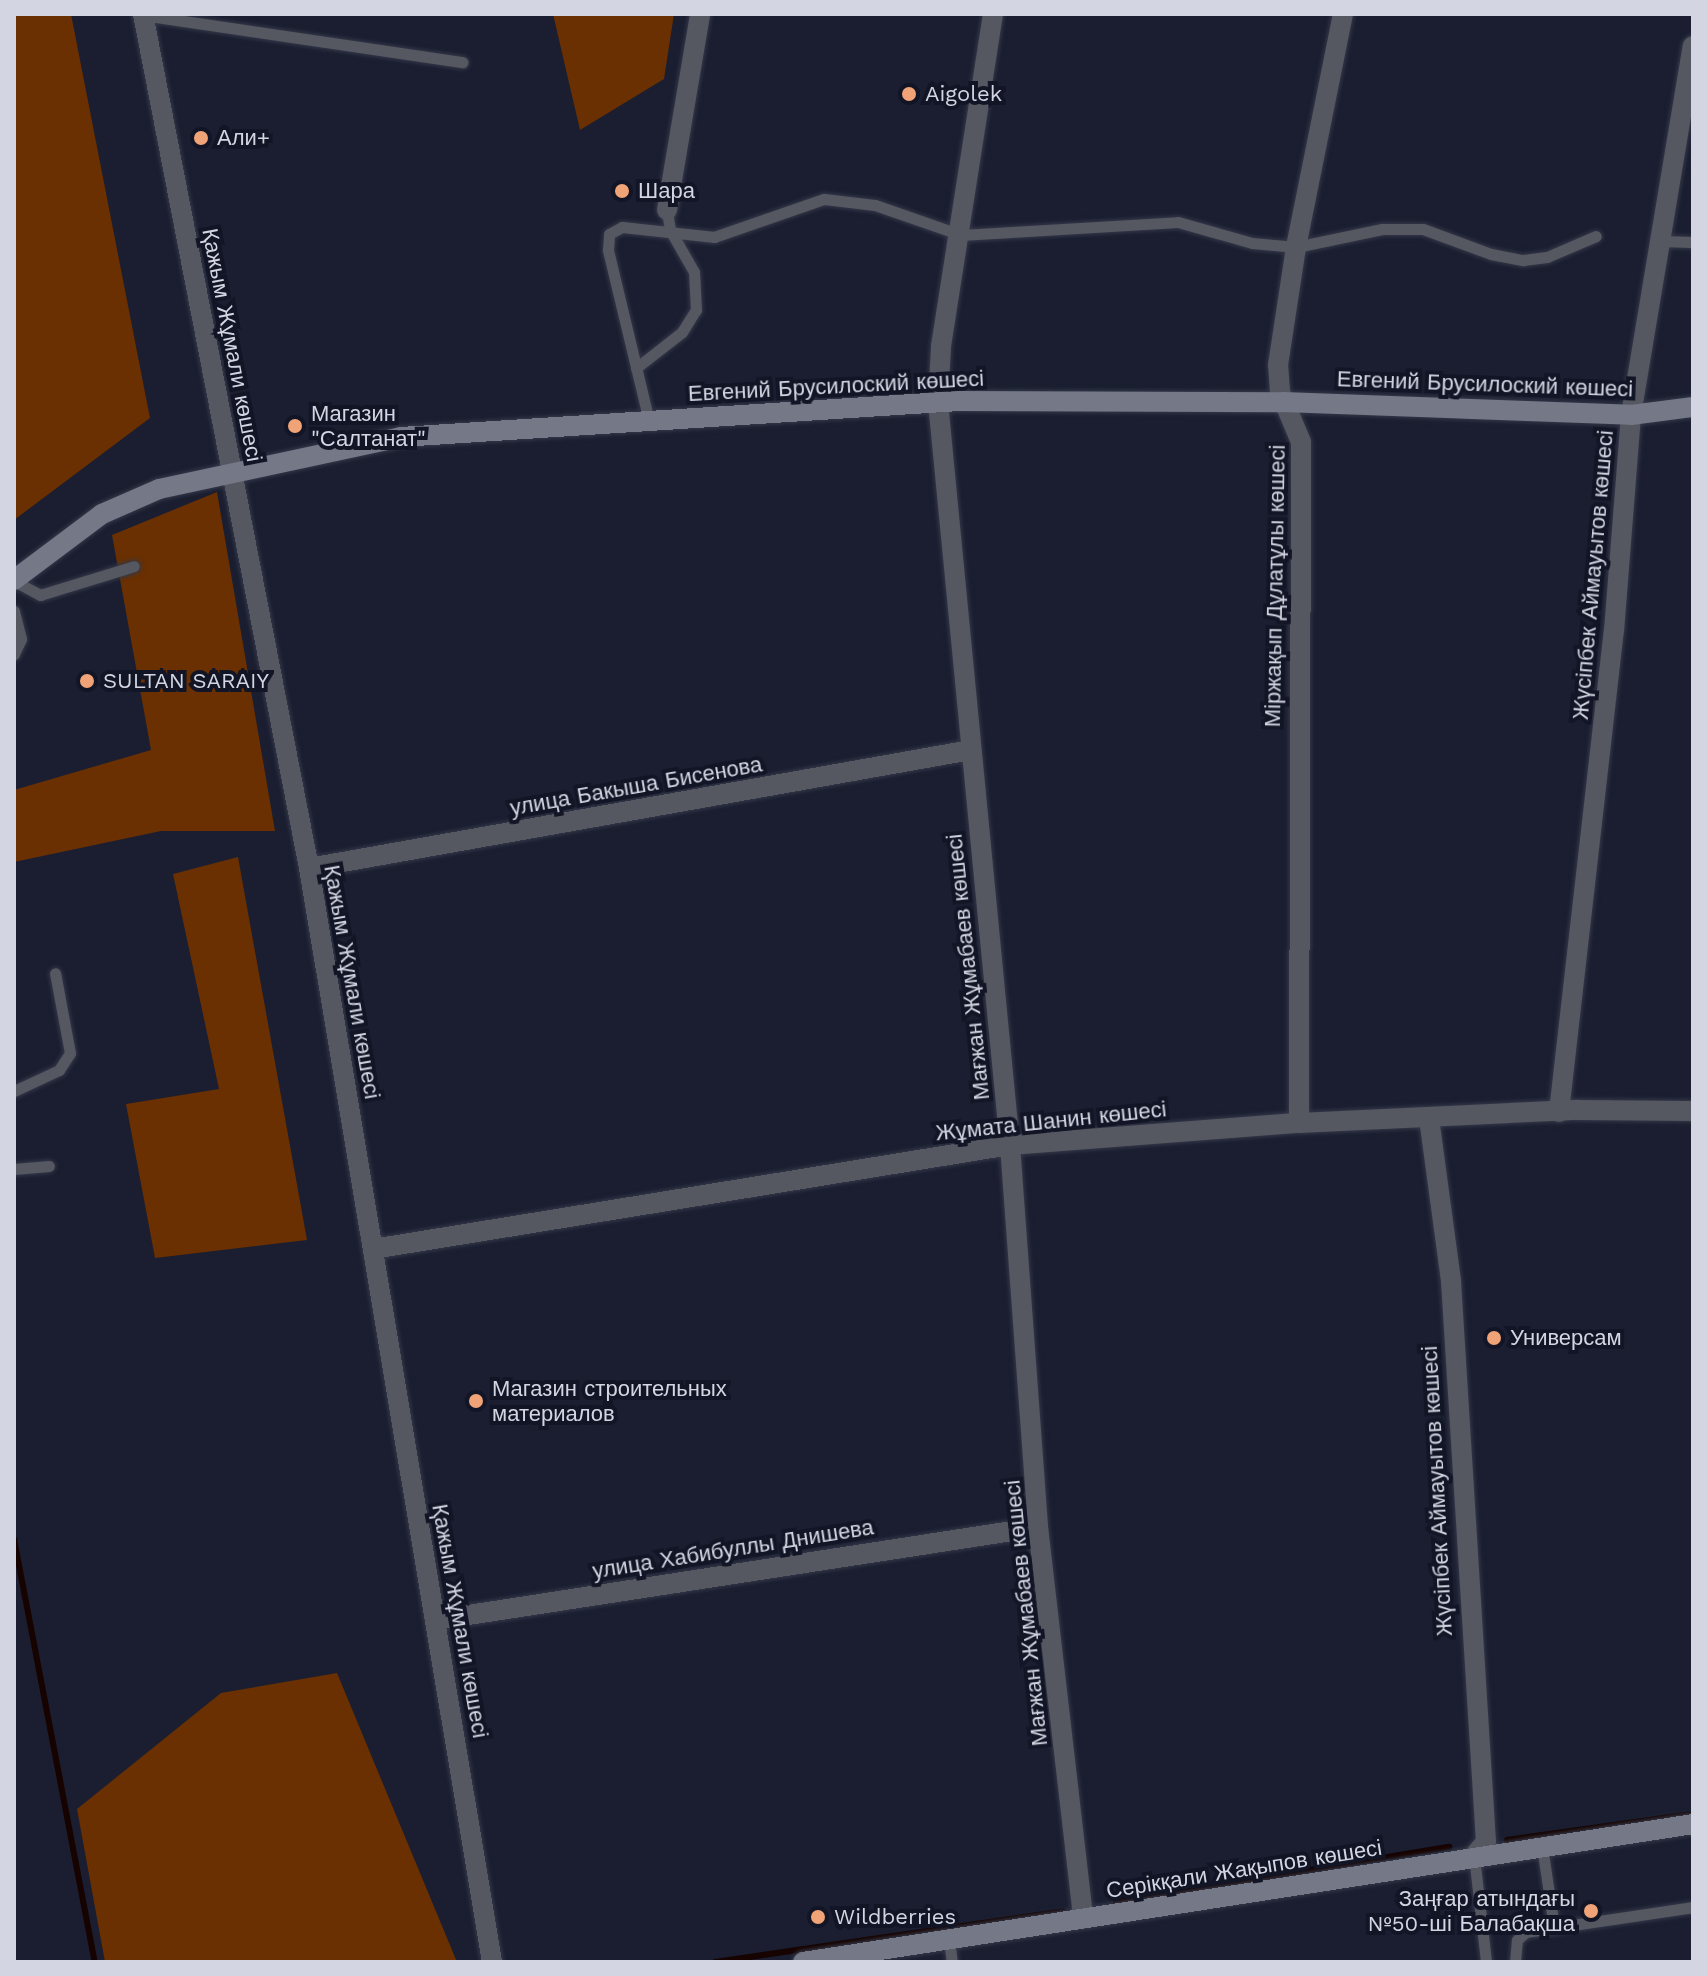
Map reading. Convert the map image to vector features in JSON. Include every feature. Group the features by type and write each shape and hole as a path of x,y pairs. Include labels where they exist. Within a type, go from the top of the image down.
{"main road":[{"name":"Евгений Брусилоский көшесі","path":"14,581 76,531 130,500 232,471 401,437 938,402 1283,402 1631,415 1693,407"},
{"name":"Серікқали Жақыпов көшесі","path":"803,1962 1693,1824"}],"street":[{"name":"Қажым Жұмали көшесі","path":"143,14 309,868 492,1962"},
{"path":"669,220 700,14"},
{"name":"Мағжан Жұмабаев көшесі","path":"993,14 961,235 941,347 938,402 1010,1145 1038,1527 1083,1918"},
{"name":"Міржақып Дұлатұлы көшесі","path":"1299,1123 1301,442 1298,426 1283,402 1278,365 1296,247 1343,14"},
{"name":"Жүсіпбек Аймауытов көшесі","path":"1559,1112 1612,646 1631,415 1693,46"},
{"name":"улица Бакыша Бисенова","path":"309,868 971,750"},
{"name":"Жұмата Шанин көшесі","path":"373,1249 1010,1145 1299,1123 1559,1112 1693,1111"},
{"name":"Жүсіпбек Аймауытов көшесі","path":"1429,1118 1451,1281 1486,1842 1474,1856"},
{"name":"улица Хабибуллы Днишева","path":"436,1620 1038,1527"}],"lane":[{"path":"143,14 463,62"},
{"path":"649,421 608,250 609,234 631,227 669,220 714,237 824,199 875,205 961,235 1178,222 1252,243 1296,247 1382,229 1423,229 1491,254 1523,260 1547,257 1596,236"},
{"path":"636,368 682,332 696,310 694,272 669,220"},
{"path":"1660,241 1693,242"},
{"path":"14,581 40,595 134,566"},
{"path":"14,611 21,639 14,654"},
{"path":"14,1091 59,1070 70,1053 55,973"},
{"path":"14,1169 49,1166"},
{"path":"1542,1846 1554,1927"},
{"path":"1474,1856 1486,1962"},
{"path":"1515,1962 1513,1951 1521,1935 1554,1927 1693,1907"},
{"path":"949,1939 952,1962"}],"shaded area":[{"path":"14,14 71,14 150,418 14,520"},
{"path":"553,14 674,14 664,79 580,130"},
{"path":"217,492 275,831 161,831 14,862 14,790 151,750 112,535"},
{"path":"238,857 307,1240 155,1258 126,1104 219,1089 173,874"},
{"path":"337,1673 457,1962 105,1962 77,1809 221,1693"}],"waterway":[{"path":"14,1539 95,1962"},
{"path":"1507,1840 1693,1814"},
{"path":"1116,1902 1449,1847"},
{"path":"715,1962 1063,1911"}],"place":[{"name":"Aigolek","path":"909,94"},
{"name":"Али+","path":"201,138"},
{"name":"Шара","path":"622,191"},
{"name":"Магазин \"Салтанат\"","path":"295,426"},
{"name":"SULTAN SARAIY","path":"87,681"},
{"name":"Универсам","path":"1494,1338"},
{"name":"Магазин строительных материалов","path":"476,1401"},
{"name":"Заңғар атындағы №50-ші Балабақша","path":"1591,1911"},
{"name":"Wildberries","path":"818,1917"}]}
